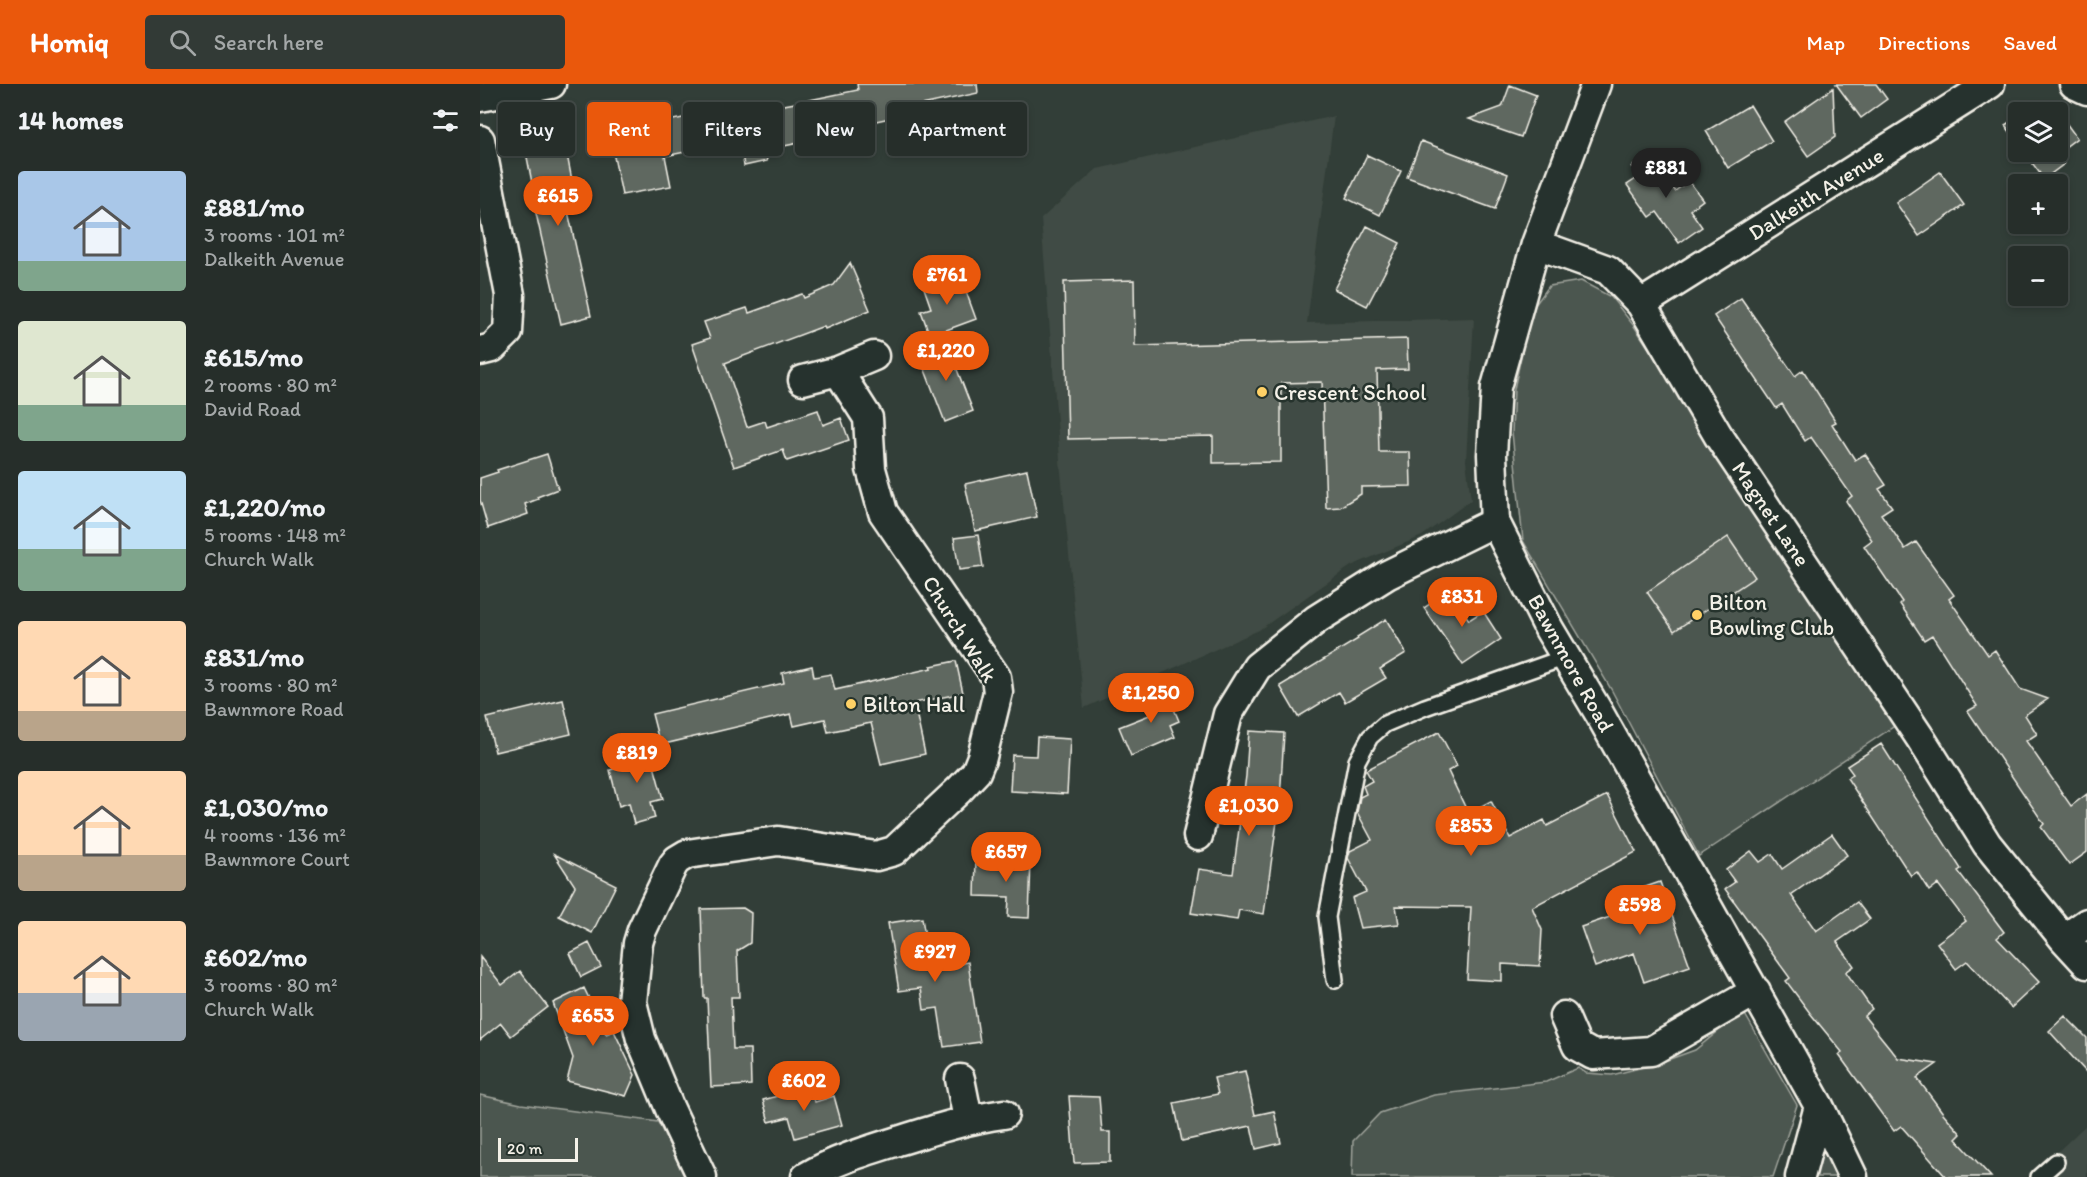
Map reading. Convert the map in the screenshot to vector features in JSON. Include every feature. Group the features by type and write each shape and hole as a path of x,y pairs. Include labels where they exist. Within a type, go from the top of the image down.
{"street":[{"path":"480,97 551,84"},
{"name":"Bawnmore Road","path":"1596,84 1536,244 1496,387 1492,455 1495,522 1549,629 1756,990 1819,1106 1853,1177"},
{"name":"Dalkeith Avenue","path":"1641,304 1990,84"},
{"path":"2074,84 2087,90"},
{"path":"480,140 510,295 508,332 492,348 480,351"},
{"name":"Magnet Lane","path":"1536,244 1608,270 1641,304 1718,435 1921,739 1987,844 2087,964"},
{"path":"803,380 874,356"},
{"name":"Church Walk","path":"702,1177 641,1039 632,1002 638,943 673,865 687,854 778,841 876,856 894,851 976,772 982,757 998,692 996,677 883,512 871,468 868,418 838,370"},
{"path":"1198,836 1228,714 1257,668 1317,619 1387,575 1495,522"},
{"path":"2064,939 2087,923"},
{"path":"1564,1016 1577,1046 1593,1055 1651,1051 1756,990"},
{"path":"960,1079 968,1119"},
{"path":"1800,1177 1819,1106"},
{"path":"806,1177 820,1169 876,1148 968,1119 1004,1114"}],"lane":[{"path":"1335,980 1327,917 1357,761 1370,737 1385,724 1425,707 1566,657"},
{"path":"2039,1177 2056,1162"}],"shaded area":[{"name":"Crescent School","path":"1334,116 1307,323 1474,318 1466,461 1471,500 1422,536 1351,566 1259,630 1084,708 1061,472 1041,219 1097,169"},
{"name":"Bilton Bowling Club","path":"1581,281 1611,297 1634,326 1899,723 1699,856 1611,689 1523,541 1512,432 1514,389 1527,329 1535,305 1549,286"},
{"path":"1743,1011 1797,1105 1773,1177 1352,1177 1353,1141 1380,1113 1434,1095 1546,1082 1578,1068 1586,1073 1612,1075 1659,1063 1695,1050"},
{"path":"480,1095 521,1104 658,1122 685,1177 480,1177"},
{"path":"2087,1124 2087,1177 2047,1177 2052,1157"},
{"path":"1822,1134 1840,1177 1809,1177"}],"building":[{"path":"857,84 977,84 978,93 936,102 887,102 887,119 875,121 875,102 800,102 858,90"},
{"path":"1836,84 1876,84 1887,99 1861,118"},
{"path":"1510,85 1536,95 1521,137 1469,119 1502,107"},
{"path":"1833,88 1835,137 1808,156 1784,122"},
{"path":"795,103 795,144 783,146 783,105"},
{"path":"1750,105 1772,141 1728,168 1706,131"},
{"path":"683,118 683,152 671,155 671,120"},
{"path":"2068,126 2077,138 2068,145"},
{"path":"1421,141 1508,174 1495,209 1407,177"},
{"path":"1650,154 1675,191 1689,181 1703,200 1690,210 1702,227 1679,243 1657,212 1650,217 1627,185 1639,177 1632,167"},
{"path":"1367,155 1401,171 1380,215 1346,198"},
{"path":"527,156 567,156 574,191 564,193 591,316 561,324 535,209 537,208"},
{"path":"614,156 665,156 671,186 622,195"},
{"path":"742,156 766,156 767,161 744,166"},
{"path":"2031,162 2062,162 2064,164 2051,174 2040,174"},
{"path":"1940,172 1964,205 1919,236 1896,203"},
{"path":"1367,226 1400,243 1367,306 1334,289"},
{"path":"850,263 870,310 825,329 824,326 725,363 747,427 765,421 767,427 818,410 823,425 841,418 849,440 787,461 783,450 734,467 692,344 710,338 704,322 747,308 749,313 802,294 804,298 834,285"},
{"path":"960,275 976,319 930,336 921,311 931,308 924,288"},
{"path":"1134,280 1135,346 1407,339 1408,369 1377,370 1379,452 1410,452 1411,486 1361,487 1361,494 1340,507 1326,508 1322,382 1281,383 1281,462 1213,463 1213,436 1068,439 1064,282"},
{"path":"1741,298 1795,376 1803,370 1836,422 1832,424 1855,460 1865,454 1886,485 1879,489 1892,507 1881,514 1905,549 1916,542 1954,595 1949,599 1988,655 1995,650 2020,689 2048,699 2025,715 2037,734 2026,741 2071,806 2087,794 2087,852 2069,865 2041,827 2044,824 1968,711 1977,706 1932,635 1924,640 1900,604 1902,602 1864,546 1872,540 1846,501 1852,496 1811,437 1805,441 1782,404 1776,408 1714,316"},
{"path":"946,341 973,411 945,422 918,352"},
{"path":"547,454 558,489 525,504 528,514 488,528 480,500 480,478"},
{"path":"1027,470 1037,517 975,531 965,484"},
{"path":"978,535 983,567 959,570 954,538"},
{"path":"1728,537 1755,577 1674,631 1647,592"},
{"path":"1449,591 1469,620 1483,611 1501,639 1463,665 1424,608"},
{"path":"1386,619 1406,653 1380,669 1386,678 1345,702 1339,692 1298,717 1280,686 1358,639 1357,637"},
{"path":"956,661 963,693 914,703 925,754 881,764 871,723 828,732 825,719 794,726 791,714 660,745 652,714 784,683 782,673 812,666 814,677 831,674 835,690"},
{"path":"1165,687 1179,721 1170,725 1175,737 1131,756 1119,727 1152,714 1145,695"},
{"path":"563,700 571,734 495,752 487,718"},
{"path":"1249,731 1284,733 1280,800 1264,914 1239,910 1237,920 1191,913 1199,869 1233,874 1246,776"},
{"path":"1439,732 1457,766 1448,771 1468,813 1491,801 1510,838 1544,820 1547,826 1607,795 1636,852 1532,907 1542,930 1540,966 1502,964 1502,981 1467,979 1471,907 1396,906 1399,924 1360,928 1352,898 1366,892 1348,858 1350,851 1372,840 1357,812 1360,797 1366,794 1363,786 1372,781 1366,770"},
{"path":"1037,737 1070,739 1067,794 1010,791 1012,755 1036,756"},
{"path":"1881,744 1961,869 1958,871 2004,932 1997,938 2039,982 2011,1008 1967,961 1956,969 1937,943 1966,921 1938,884 1929,891 1917,872 1911,876 1847,778 1853,774 1847,766"},
{"path":"649,747 663,799 651,802 655,818 634,824 629,803 619,806 610,770 621,767 618,755"},
{"path":"1832,834 1847,855 1791,895 1816,931 1857,902 1870,919 1837,942 1854,966 1846,972 1872,1009 1864,1016 1898,1058 1937,1064 1917,1078 1961,1134 1956,1139 1991,1177 1946,1177 1901,1126 1894,1131 1839,1055 1842,1052 1786,981 1790,978 1725,889 1735,882 1726,870 1751,851 1760,862 1772,854 1782,869"},
{"path":"554,854 616,885 592,933 559,916 575,886"},
{"path":"976,858 1031,860 1029,918 1008,917 1009,897 975,896"},
{"path":"1660,882 1690,966 1644,982 1634,953 1595,967 1581,927 1639,907 1634,891"},
{"path":"743,908 751,913 750,943 737,951 739,997 731,997 733,1049 750,1049 751,1085 711,1087 707,998 704,998 701,909"},
{"path":"922,918 930,968 968,962 980,1042 944,1047 938,1008 924,1010 921,988 899,991 888,923"},
{"path":"589,943 601,967 581,977 570,953"},
{"path":"480,957 502,985 520,971 548,1007 511,1036 501,1023 480,1040"},
{"path":"584,988 606,1034 614,1031 635,1075 626,1096 567,1081 573,1058 553,1003"},
{"path":"2065,1016 2087,1038 2087,1073 2049,1031"},
{"path":"1245,1071 1255,1115 1274,1111 1281,1143 1256,1149 1251,1126 1182,1141 1174,1103 1218,1094 1214,1078"},
{"path":"810,1087 815,1102 834,1096 842,1125 795,1138 789,1117 769,1122 763,1100"},
{"path":"1069,1096 1099,1097 1102,1132 1110,1132 1110,1162 1074,1163"}],"place":[{"name":"Crescent School","path":"1262,392"},
{"name":"Bilton Bowling Club","path":"1697,615"},
{"name":"Bilton Hall","path":"851,704"}]}
